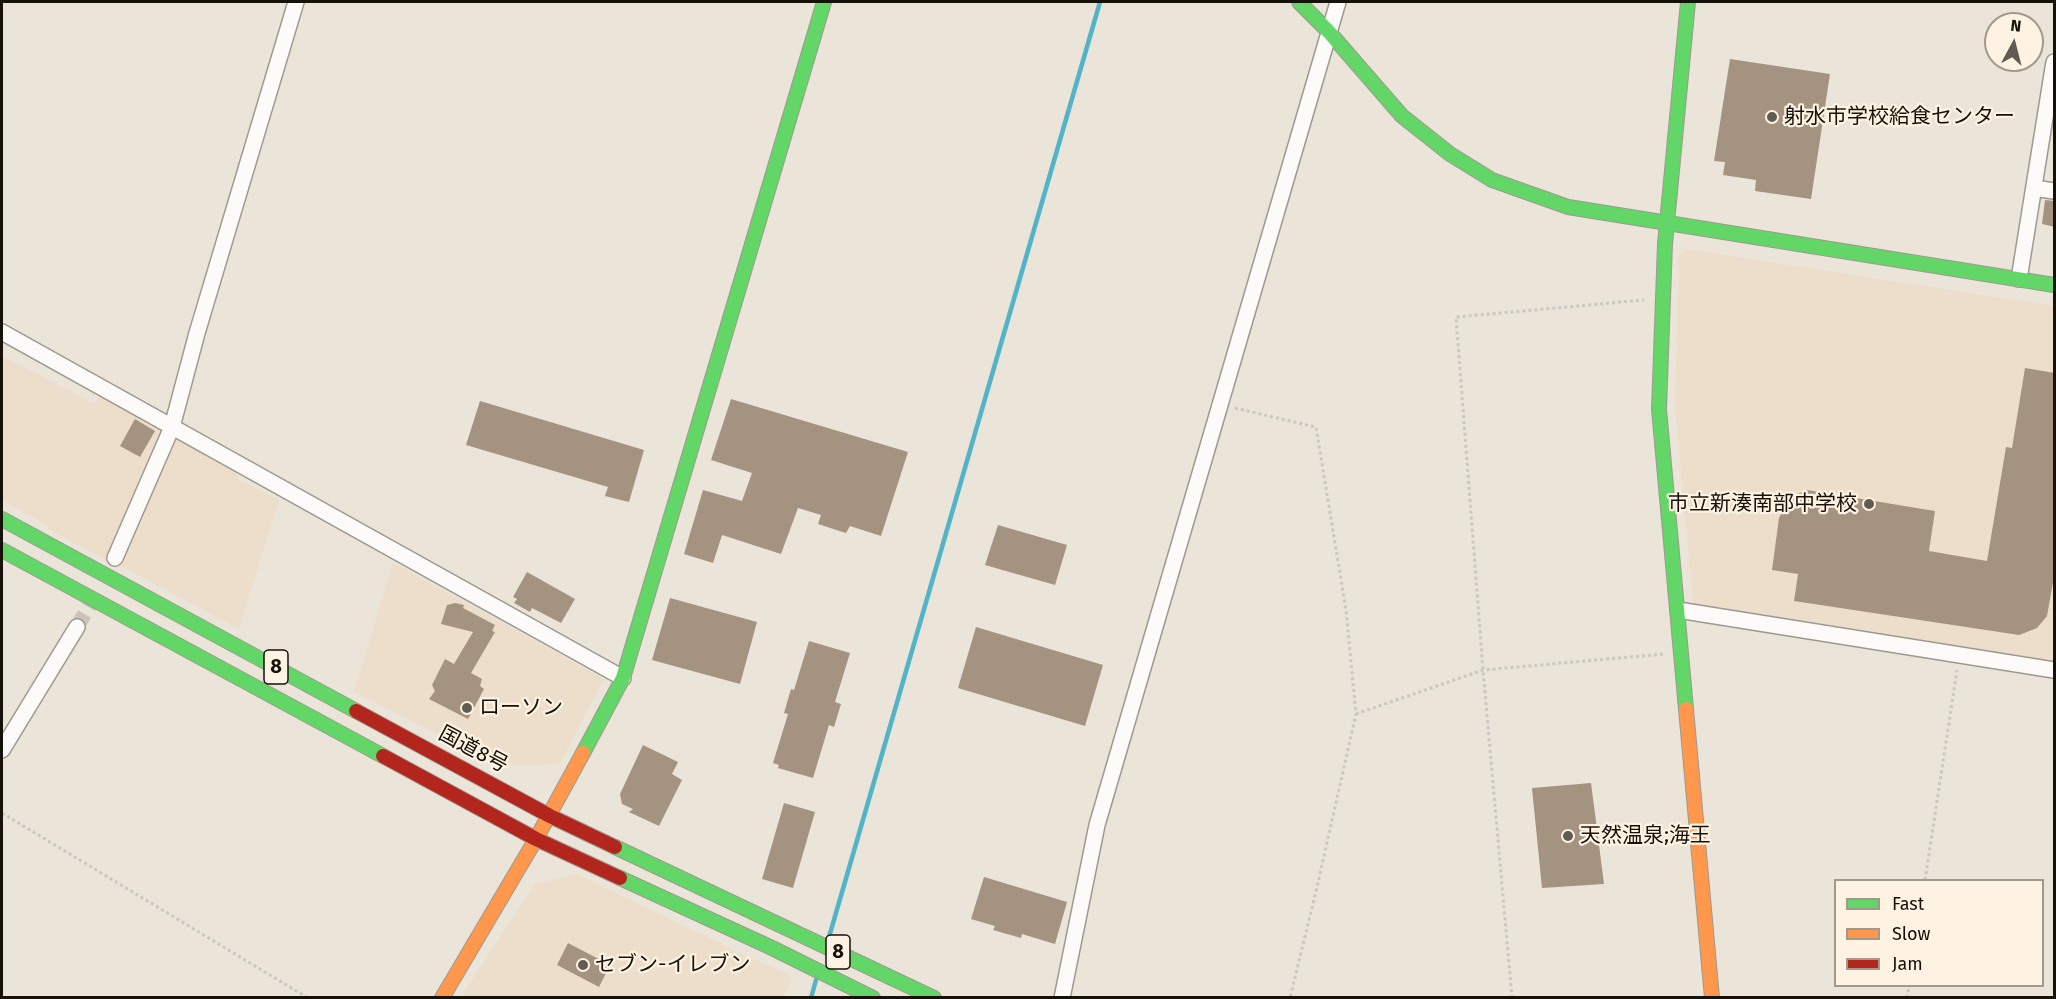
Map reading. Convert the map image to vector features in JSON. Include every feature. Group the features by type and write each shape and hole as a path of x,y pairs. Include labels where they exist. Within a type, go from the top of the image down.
{"main road":[{"path":"442,998 550,816 622,678 824,2"},
{"path":"1299,2 1329,32 1402,116 1450,154 1492,180 1568,207 2055,285"},
{"path":"1688,2 1662,299 1659,409 1712,998"},
{"name":"国道8号","path":"2,519 550,816 934,998"},
{"name":"8","path":"2,550 536,839 770,947 873,998"}],"street":[{"path":"115,558 172,427 197,333 296,2"},
{"path":"1062,998 1097,825 1338,2"},
{"path":"2019,279 2055,62"},
{"path":"2034,188 2055,191"},
{"path":"2,332 622,678"},
{"path":"1678,610 2055,670"},
{"path":"2,750 77,627"}],"path":[{"path":"1512,998 1483,670 1456,317 1662,299"},
{"path":"1220,404 1316,427 1346,610 1356,714 1290,998"},
{"path":"1356,714 1483,670 1681,652"},
{"path":"1925,879 1959,656"},
{"path":"2,813 308,998"}],"shaded area":[{"name":"市立新湊南部中学校","path":"1686,249 2054,306 2054,661 1693,603 1675,406 1679,257"},
{"path":"2,356 94,403 100,396 162,429 148,469 108,561 48,529 47,525 2,500"},
{"path":"177,435 235,468 239,480 279,500 239,629 119,565 173,437"},
{"path":"393,563 604,679 560,763 527,766 495,763 354,692"},
{"path":"577,874 788,974 791,979 784,997 460,998 535,884"}],"building":[{"name":"射水市学校給食センター","path":"1730,59 1830,74 1811,199 1755,191 1756,180 1723,175 1725,162 1714,161"},
{"path":"2045,200 2055,201 2055,227 2042,224"},
{"path":"2025,368 2055,373 2055,571 2047,616 2037,628 2019,635 1794,601 1798,574 1772,570 1779,518 1786,504 1797,494 1807,490 1935,511 1929,551 1987,561 2006,447 2012,448"},
{"path":"731,399 908,452 881,536 850,526 846,533 818,524 821,515 798,508 781,554 722,535 713,563 684,554 703,490 742,501 752,473 711,460"},
{"path":"480,401 644,450 629,502 605,496 608,487 466,445"},
{"path":"135,419 155,431 140,457 120,446"},
{"path":"998,525 1067,545 1055,585 985,565"},
{"path":"527,572 575,599 561,623 532,608 530,612 514,603 517,599 513,597"},
{"path":"670,598 757,622 740,684 652,660"},
{"path":"455,603 464,605 463,608 495,625 492,631 495,632 471,673 482,679 480,686 484,689 468,719 429,699 435,691 432,685 445,659 454,664 473,632 441,624 447,605"},
{"path":"976,627 1103,665 1085,726 958,688"},
{"path":"809,641 850,653 835,702 841,704 834,727 829,725 813,778 778,768 779,765 773,763 788,714 784,713 791,689 794,690"},
{"path":"643,745 678,762 672,774 682,780 659,826 629,812 633,809 622,804 620,794"},
{"name":"天然温泉;海王","path":"1591,783 1604,884 1542,888 1532,788"},
{"path":"784,803 815,812 793,888 762,879"},
{"path":"984,877 1067,902 1055,944 1022,934 1021,938 993,930 995,926 971,919"},
{"name":"セブン-イレブン","path":"568,943 610,965 599,987 557,965"}],"waterway":[{"path":"829,937 1100,2"},
{"path":"811,998 816,980"}],"tunnel":[{"path":"77,627 95,596"}],"traffic: fast":[{"path":"583,753 623,678 824,2"},
{"path":"1299,2 1329,32 1402,116 1450,154 1492,180 1568,207 2054,285"},
{"path":"1686,709 1659,409 1665,244 1688,2"},
{"path":"2,519 356,711"},
{"path":"2,550 383,756"},
{"path":"615,847 934,998"},
{"path":"620,878 770,947 873,998"}],"traffic: slow":[{"path":"1686,709 1712,998"},
{"path":"442,998 536,839 583,753"}],"traffic: jam":[{"path":"356,711 550,816 615,847"},
{"path":"383,756 536,839 620,878"}],"place":[{"name":"射水市学校給食センター","path":"1772,117"},
{"name":"市立新湊南部中学校","path":"1869,504"},
{"name":"ローソン","path":"467,708"},
{"name":"天然温泉;海王","path":"1568,836"},
{"name":"セブン-イレブン","path":"583,965"}]}
